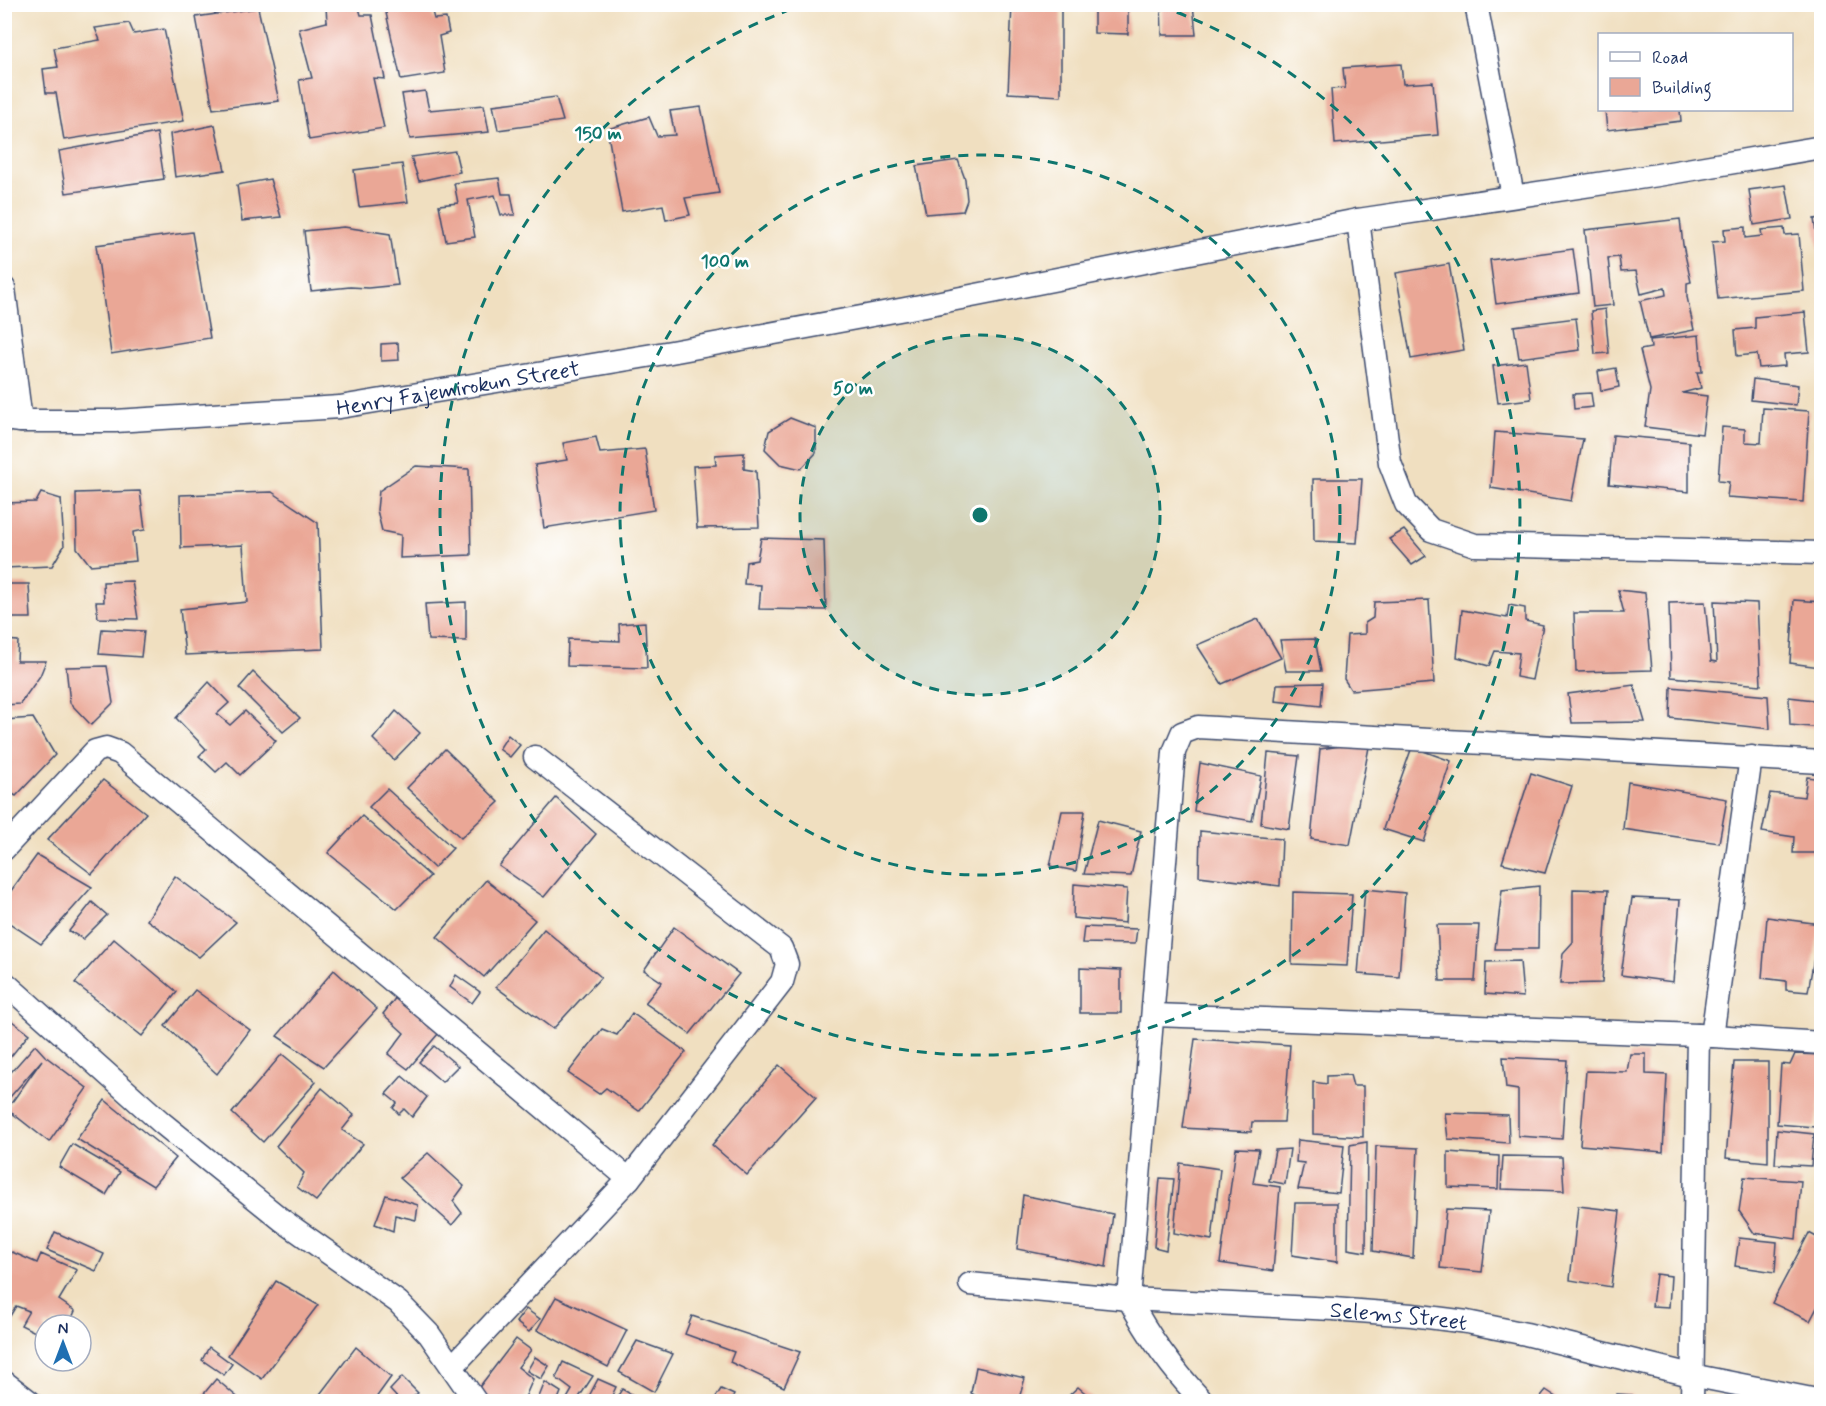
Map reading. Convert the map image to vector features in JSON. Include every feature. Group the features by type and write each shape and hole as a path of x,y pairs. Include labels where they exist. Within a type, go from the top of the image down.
{"street":[{"path":"1476,4 1513,196"},
{"name":"Henry Fajemirokun Street","path":"13,420 115,421 340,407 671,352 905,309 1358,220 1658,175 1821,147"},
{"path":"1358,220 1390,463 1406,504 1431,530 1475,546 1821,553"},
{"path":"4,288 13,420"},
{"path":"1203,1401 1177,1375 1145,1330 1129,1299 1174,752 1182,734 1198,727 1821,762"},
{"path":"4,849 95,751 106,748 120,753 629,1179"},
{"path":"452,1367 629,1179 782,982 787,964 781,948 535,757"},
{"path":"1692,1401 1691,1376 1705,1036 1751,757"},
{"path":"4,982 171,1130 282,1220 398,1302 429,1334 476,1401"},
{"path":"1154,1015 1705,1036 1821,1043"},
{"name":"Selems Street","path":"969,1284 1129,1299 1412,1315 1467,1322 1601,1352 1691,1376 1821,1401"},
{"path":"4,1382 30,1401"}],"building":[{"path":"358,4 361,15 372,15 385,79 373,78 384,128 309,140 299,80 312,78 299,29 327,22 326,7"},
{"path":"384,4 430,4 434,19 446,18 449,33 439,36 445,73 401,80"},
{"path":"1012,4 1061,4 1061,96 1008,93"},
{"path":"1094,4 1128,4 1128,34 1094,33"},
{"path":"1161,4 1193,4 1196,35 1162,35"},
{"path":"258,8 279,101 213,109 196,17"},
{"path":"129,23 134,34 164,29 184,121 64,140 56,93 46,93 43,69 58,67 54,48 100,40 95,28"},
{"path":"1401,64 1403,84 1433,82 1438,135 1335,144 1331,89 1345,88 1343,68"},
{"path":"425,91 429,110 484,105 489,132 410,139 402,94"},
{"path":"556,97 563,121 498,130 493,105"},
{"path":"701,107 719,193 685,198 690,215 666,220 663,205 622,212 607,129 649,117 657,136 675,135 670,111"},
{"path":"1605,111 1680,111 1681,121 1607,130"},
{"path":"215,125 225,170 175,177 170,134"},
{"path":"157,133 164,179 66,193 59,151"},
{"path":"455,151 460,172 419,181 411,157"},
{"path":"958,160 965,179 967,200 963,211 926,214 916,166"},
{"path":"402,164 408,202 359,207 354,170"},
{"path":"499,178 502,194 511,194 515,215 501,215 495,195 468,200 475,237 446,241 439,205 458,203 454,183"},
{"path":"270,179 281,217 242,221 237,185"},
{"path":"1786,185 1792,219 1754,225 1749,190"},
{"path":"1822,218 1822,259 1820,259 1814,219"},
{"path":"1680,219 1691,282 1687,283 1687,297 1694,330 1649,339 1640,301 1666,295 1665,288 1641,294 1636,271 1621,272 1619,257 1608,258 1613,305 1593,307 1585,230"},
{"path":"344,227 390,234 398,285 311,291 304,231"},
{"path":"1745,227 1745,238 1762,236 1761,230 1784,228 1785,235 1799,234 1804,291 1718,299 1712,242 1725,241 1724,229"},
{"path":"192,232 210,338 111,354 96,245"},
{"path":"1573,249 1579,293 1496,304 1490,260"},
{"path":"1449,264 1464,350 1411,359 1396,273"},
{"path":"1605,309 1609,353 1595,354 1591,311"},
{"path":"1805,312 1809,352 1784,354 1785,366 1759,368 1757,354 1737,356 1735,330 1755,328 1755,317"},
{"path":"1576,318 1580,350 1519,358 1514,326"},
{"path":"1699,335 1702,372 1697,372 1701,388 1682,393 1707,396 1702,434 1645,427 1650,390 1640,350 1651,348 1650,340"},
{"path":"398,343 399,360 381,361 381,344"},
{"path":"1526,362 1531,399 1498,403 1493,366"},
{"path":"1616,368 1619,387 1601,391 1598,371"},
{"path":"1753,379 1798,385 1796,405 1751,400"},
{"path":"1591,393 1593,407 1574,409 1573,394"},
{"path":"1763,408 1809,411 1803,502 1727,497 1729,482 1718,481 1722,427 1745,429 1745,442 1761,443"},
{"path":"790,418 816,428 816,453 801,469 780,464 765,449 769,431"},
{"path":"1495,432 1583,439 1571,501 1491,488"},
{"path":"1613,435 1689,442 1689,492 1609,484"},
{"path":"596,437 600,453 645,449 654,510 544,528 535,465 567,460 563,443"},
{"path":"744,453 744,469 756,471 759,527 697,528 693,466 716,465 715,455"},
{"path":"416,466 469,469 471,555 400,558 401,535 382,531 377,510 379,491"},
{"path":"1313,479 1362,479 1357,543 1314,541"},
{"path":"140,491 145,530 133,532 136,561 90,565 77,548 76,493"},
{"path":"272,492 318,523 323,649 185,655 180,609 247,602 243,545 181,548 180,495"},
{"path":"41,493 61,499 64,546 52,566 4,568 4,503 36,502"},
{"path":"1404,530 1426,556 1412,565 1389,539"},
{"path":"761,538 824,540 826,610 759,609 761,585 744,584 746,562 757,560"},
{"path":"132,581 138,619 98,618 96,602 104,602 103,582"},
{"path":"4,584 29,584 31,618 4,618"},
{"path":"1618,590 1645,593 1652,670 1576,672 1574,613 1624,613"},
{"path":"1429,600 1434,683 1351,690 1344,679 1347,635 1365,634 1365,623 1373,618 1374,602"},
{"path":"1794,600 1822,602 1820,667 1790,663"},
{"path":"1714,601 1757,603 1761,685 1671,677 1669,603 1705,602 1711,661 1717,662"},
{"path":"466,602 466,641 428,640 425,604"},
{"path":"1509,605 1525,608 1525,621 1543,625 1532,680 1516,677 1519,653 1495,651 1489,666 1457,657 1462,610 1507,618"},
{"path":"1258,619 1281,658 1222,684 1197,645"},
{"path":"645,622 647,668 567,666 568,639 620,641 619,624"},
{"path":"102,629 144,631 141,657 99,654"},
{"path":"1315,639 1321,671 1286,671 1280,640"},
{"path":"4,640 18,641 17,661 46,661 40,676 20,704 4,705"},
{"path":"107,666 113,703 91,725 70,703 66,667"},
{"path":"253,672 300,718 283,732 239,688"},
{"path":"209,682 229,703 217,714 230,725 245,711 276,741 240,775 227,762 216,772 199,756 206,749 176,718"},
{"path":"1323,683 1321,706 1275,701 1277,684"},
{"path":"1634,685 1645,722 1572,723 1568,694"},
{"path":"1671,687 1768,696 1770,729 1670,718"},
{"path":"1789,697 1822,701 1822,728 1790,725"},
{"path":"396,711 420,733 394,760 373,739"},
{"path":"33,718 55,755 16,796 4,789 4,720"},
{"path":"508,735 520,745 510,757 499,749"},
{"path":"1370,742 1350,845 1311,839 1320,749"},
{"path":"1412,747 1451,761 1424,842 1383,829"},
{"path":"445,749 499,802 461,838 407,788"},
{"path":"1268,753 1299,756 1289,829 1261,824"},
{"path":"1200,763 1261,776 1252,821 1194,811"},
{"path":"1531,773 1572,786 1545,873 1502,863"},
{"path":"1807,777 1822,779 1822,853 1793,853 1794,837 1762,832 1770,793 1804,797"},
{"path":"103,780 146,813 92,874 47,840"},
{"path":"1628,782 1727,799 1719,843 1623,829"},
{"path":"387,789 453,848 434,868 369,807"},
{"path":"556,798 596,834 544,897 499,866"},
{"path":"1062,811 1085,811 1076,871 1050,866"},
{"path":"362,816 430,876 397,909 328,853"},
{"path":"1098,820 1141,831 1131,876 1084,874"},
{"path":"1200,831 1282,839 1280,886 1199,876"},
{"path":"37,855 92,887 41,944 5,920 5,899"},
{"path":"175,876 236,922 199,957 147,920"},
{"path":"486,880 535,920 484,977 437,937"},
{"path":"1074,884 1127,889 1125,923 1073,918"},
{"path":"1539,886 1538,949 1495,949 1502,890"},
{"path":"1365,889 1405,893 1399,977 1358,974"},
{"path":"1573,889 1608,890 1602,983 1560,984 1563,953 1573,942"},
{"path":"1293,892 1352,894 1347,966 1292,964"},
{"path":"1632,898 1680,900 1673,982 1621,975"},
{"path":"92,902 107,915 83,939 69,931"},
{"path":"1767,917 1820,924 1808,992 1786,990 1786,981 1762,978"},
{"path":"1437,925 1479,925 1475,981 1440,981"},
{"path":"674,927 739,974 690,1034 645,1003 662,982 644,970"},
{"path":"1084,927 1137,929 1135,944 1082,943"},
{"path":"544,929 601,977 553,1029 496,987"},
{"path":"114,939 177,992 142,1036 75,983"},
{"path":"1520,961 1523,997 1485,994 1486,962"},
{"path":"1080,968 1121,970 1121,1013 1080,1013"},
{"path":"334,970 377,1009 324,1067 277,1036"},
{"path":"456,975 480,992 472,1003 450,987"},
{"path":"195,990 250,1030 217,1074 165,1026"},
{"path":"400,992 444,1027 408,1069 388,1054 404,1033 383,1014"},
{"path":"632,1013 686,1052 639,1111 606,1088 599,1094 568,1073 602,1029 617,1035"},
{"path":"4,1015 29,1034 4,1065"},
{"path":"1195,1039 1290,1045 1284,1122 1252,1122 1251,1132 1183,1128"},
{"path":"35,1045 45,1056 87,1088 49,1142 7,1109 42,1060 4,1104 4,1080"},
{"path":"434,1046 458,1066 442,1082 419,1062"},
{"path":"282,1054 316,1082 263,1142 232,1113"},
{"path":"1630,1054 1646,1054 1646,1074 1667,1075 1663,1152 1580,1145 1586,1071 1627,1072"},
{"path":"1795,1054 1822,1055 1822,1085 1815,1127 1777,1124 1781,1064 1790,1065"},
{"path":"1503,1057 1567,1060 1562,1139 1518,1136 1518,1090 1506,1088"},
{"path":"1734,1062 1768,1062 1768,1162 1726,1158"},
{"path":"779,1065 816,1097 747,1175 712,1145"},
{"path":"1350,1075 1353,1086 1363,1086 1363,1137 1313,1134 1313,1082 1327,1084 1327,1076"},
{"path":"402,1076 427,1097 412,1117 404,1109 399,1114 393,1108 397,1103 386,1094"},
{"path":"322,1088 354,1115 342,1130 363,1144 316,1201 297,1187 304,1173 276,1146"},
{"path":"105,1100 176,1158 153,1186 77,1139"},
{"path":"1445,1113 1508,1115 1509,1143 1448,1139"},
{"path":"1777,1130 1814,1134 1811,1166 1775,1164"},
{"path":"1298,1140 1344,1145 1339,1193 1298,1189 1304,1163 1296,1162"},
{"path":"1367,1142 1366,1252 1348,1249 1350,1145"},
{"path":"72,1144 120,1172 106,1195 59,1167"},
{"path":"1376,1146 1418,1148 1413,1258 1373,1251"},
{"path":"1236,1148 1259,1149 1253,1183 1280,1187 1273,1271 1220,1263"},
{"path":"1290,1149 1285,1184 1269,1181 1275,1150"},
{"path":"1448,1152 1499,1156 1498,1189 1448,1187"},
{"path":"428,1153 464,1186 453,1201 462,1213 452,1225 400,1178"},
{"path":"1503,1156 1562,1157 1564,1191 1501,1189"},
{"path":"1180,1163 1220,1169 1212,1240 1174,1233"},
{"path":"1744,1177 1801,1181 1796,1239 1754,1233 1739,1211"},
{"path":"1160,1178 1174,1179 1166,1250 1154,1247"},
{"path":"386,1195 418,1205 416,1220 395,1215 393,1231 375,1224"},
{"path":"1023,1195 1113,1214 1106,1267 1017,1249"},
{"path":"1295,1203 1337,1203 1337,1262 1292,1255"},
{"path":"1578,1206 1620,1211 1611,1287 1570,1280"},
{"path":"1446,1209 1489,1211 1482,1272 1440,1268"},
{"path":"55,1232 104,1254 96,1271 47,1250"},
{"path":"1809,1233 1822,1240 1822,1298 1810,1321 1772,1303"},
{"path":"1739,1238 1777,1242 1775,1272 1735,1266"},
{"path":"12,1252 37,1263 41,1254 77,1270 59,1300 75,1311 74,1313 33,1313 33,1331 21,1325 29,1311 16,1306 10,1316 4,1313 4,1267"},
{"path":"1656,1274 1671,1276 1669,1307 1652,1306"},
{"path":"276,1281 318,1305 262,1379 228,1355"},
{"path":"556,1297 627,1330 608,1367 537,1330"},
{"path":"526,1309 540,1319 529,1332 516,1322"},
{"path":"692,1316 800,1352 784,1387 730,1362 734,1352 685,1334"},
{"path":"516,1339 531,1350 518,1367 533,1379 523,1402 490,1402 477,1390"},
{"path":"637,1341 673,1354 654,1392 619,1372"},
{"path":"209,1347 232,1364 224,1375 202,1360"},
{"path":"356,1347 391,1377 373,1402 314,1402"},
{"path":"535,1357 549,1366 541,1379 527,1371"},
{"path":"563,1362 593,1376 576,1402 565,1402 572,1390 556,1378"},
{"path":"976,1367 1025,1378 1018,1402 978,1402 979,1398 971,1393"},
{"path":"402,1377 418,1393 407,1402 401,1402 390,1390"},
{"path":"216,1379 243,1402 197,1402"},
{"path":"598,1379 616,1387 609,1402 586,1402"},
{"path":"545,1382 561,1392 557,1402 537,1402"},
{"path":"1078,1387 1096,1402 1062,1402"},
{"path":"622,1389 644,1402 614,1402"},
{"path":"721,1389 734,1395 731,1402 703,1402 704,1398 714,1400"},
{"path":"1546,1390 1558,1398 1556,1402 1536,1402"},
{"path":"1617,1394 1632,1395 1631,1402 1617,1402"}]}
